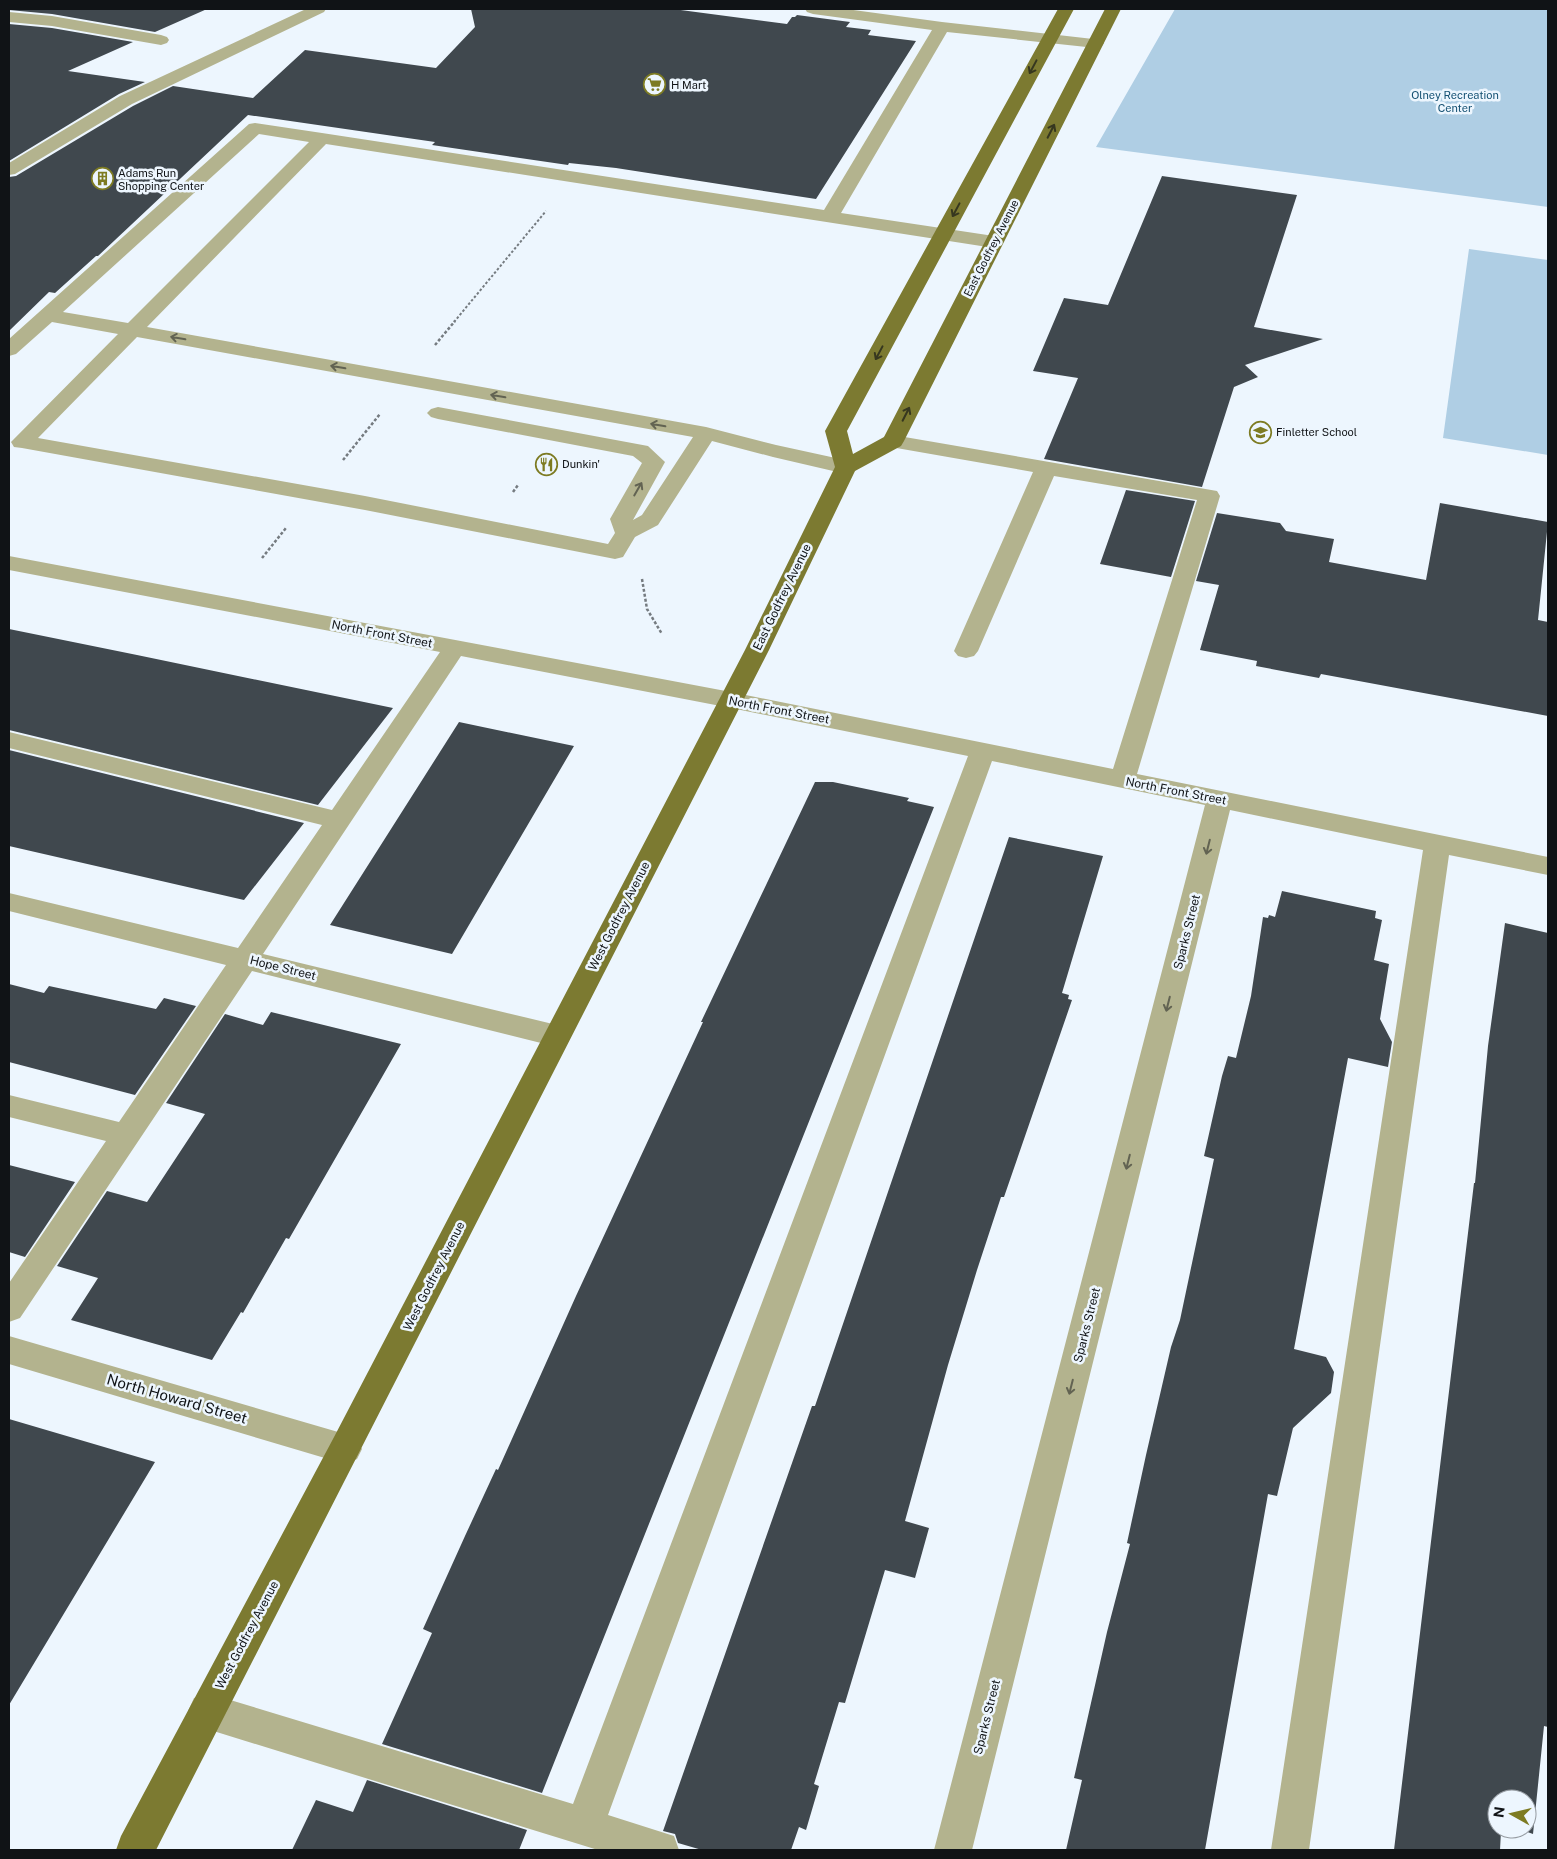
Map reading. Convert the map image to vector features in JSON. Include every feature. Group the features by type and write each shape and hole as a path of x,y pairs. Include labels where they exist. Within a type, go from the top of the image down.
{"main road":[{"path":"893,441 846,467 836,431 1066,9"},
{"name":"East Godfrey Avenue","path":"893,441 1113,9"},
{"name":"East Godfrey Avenue","path":"730,700 846,467"},
{"name":"West Godfrey Avenue","path":"135,1850 345,1448 730,700"}],"street":[{"path":"9,170 126,100 318,9"},
{"path":"813,9 1096,43"},
{"path":"9,17 52,21 162,40"},
{"path":"830,216 942,26"},
{"path":"9,350 255,128 994,242"},
{"path":"322,138 22,442 314,494 616,552 626,533 650,520 706,433"},
{"path":"48,315 706,433 773,451 846,467"},
{"path":"438,413 640,451 654,462 621,518 626,533"},
{"path":"893,441 1209,496 1122,780"},
{"path":"966,651 1046,468"},
{"name":"North Front Street","path":"9,563 730,700 1548,866"},
{"path":"9,1309 455,648"},
{"path":"9,740 339,820"},
{"path":"584,1827 983,751"},
{"name":"Sparks Street","path":"953,1850 1220,799"},
{"path":"1290,1850 1438,843"},
{"name":"Hope Street","path":"9,902 557,1036"},
{"path":"9,1106 126,1135"},
{"name":"North Howard Street","path":"9,1350 345,1448"},
{"path":"207,1711 660,1850"}],"path":[{"path":"432,349 551,204"},
{"path":"262,558 408,380"},
{"path":"641,572 647,609 662,634"}],"green space":[{"name":"Olney Recreation Center","path":"1175,9 1548,9 1548,207 1096,147"},
{"path":"1469,249 1548,260 1548,455 1443,438"}],"building":[{"path":"9,9 207,9 155,32 52,14"},
{"name":"Adams Run Shopping Center","path":"471,9 673,9 787,24 792,17 797,15 850,22 846,27 871,30 868,35 916,41 816,199 616,168 569,163 568,165 432,145 435,142 248,115 98,256 55,293 49,292 9,331 9,177 16,176 133,106 173,86 253,98 305,50 436,68 475,27"},
{"path":"9,24 52,28 133,42 68,71 145,82 119,94 9,161"},
{"path":"1162,176 1297,195 1254,327 1323,339 1245,365 1258,377 1234,387 1202,487 1044,459 1078,378 1033,371 1064,298 1108,305"},
{"path":"1126,490 1195,501 1171,577 1100,564"},
{"path":"1440,503 1548,522 1538,620 1548,622 1548,716 1321,674 1319,678 1256,666 1257,661 1200,650 1219,585 1196,581 1217,513 1280,523 1286,531 1334,539 1329,562 1426,580"},
{"path":"9,629 393,708 318,805 9,730"},
{"path":"459,722 574,746 452,954 330,925"},
{"path":"9,750 304,823 244,900 9,846"},
{"path":"815,782 833,782 909,798 907,801 934,807 542,1793 382,1744 432,1633 423,1629 496,1469 498,1470 703,1022 701,1022"},
{"path":"1009,837 1103,856 1062,993 1069,995 1068,999 1072,1000 1004,1197 1001,1197 977,1270 948,1365 905,1521 929,1528 915,1578 885,1570 845,1703 839,1702 814,1784 819,1786 806,1830 799,1827 791,1850 702,1850 678,1843 675,1834 663,1831 812,1406 815,1406"},
{"path":"1282,891 1376,911 1375,918 1382,920 1374,960 1389,964 1380,1019 1392,1042 1388,1067 1348,1058 1294,1349 1326,1357 1334,1372 1331,1393 1293,1428 1277,1496 1268,1494 1205,1850 1066,1850 1082,1780 1074,1778 1107,1632 1130,1544 1127,1543 1146,1455 1171,1347 1180,1320 1214,1159 1204,1156 1222,1076 1228,1056 1236,1058 1251,996 1263,917 1268,918 1269,915 1275,917"},
{"path":"1505,923 1548,933 1548,1727 1544,1726 1537,1795 1537,1789 1487,1789 1487,1839 1501,1839 1500,1850 1394,1850 1474,1183 1488,1046"},
{"path":"9,984 44,993 49,986 156,1009 164,998 196,1006 135,1095 9,1062"},
{"path":"271,1012 401,1044 289,1239 286,1238 243,1313 241,1312 212,1360 71,1320 98,1278 57,1266 107,1191 147,1202 205,1114 166,1103 225,1014 263,1025"},
{"path":"9,1165 75,1182 25,1257 9,1252"},
{"path":"9,1419 155,1462 9,1705"},
{"path":"367,1780 527,1830 519,1850 292,1850 316,1800 353,1812"}],"place":[{"name":"H Mart","path":"655,85"},
{"name":"Adams Run Shopping Center","path":"102,179"},
{"name":"Finletter School","path":"1260,432"},
{"name":"Dunkin'","path":"546,464"}]}
